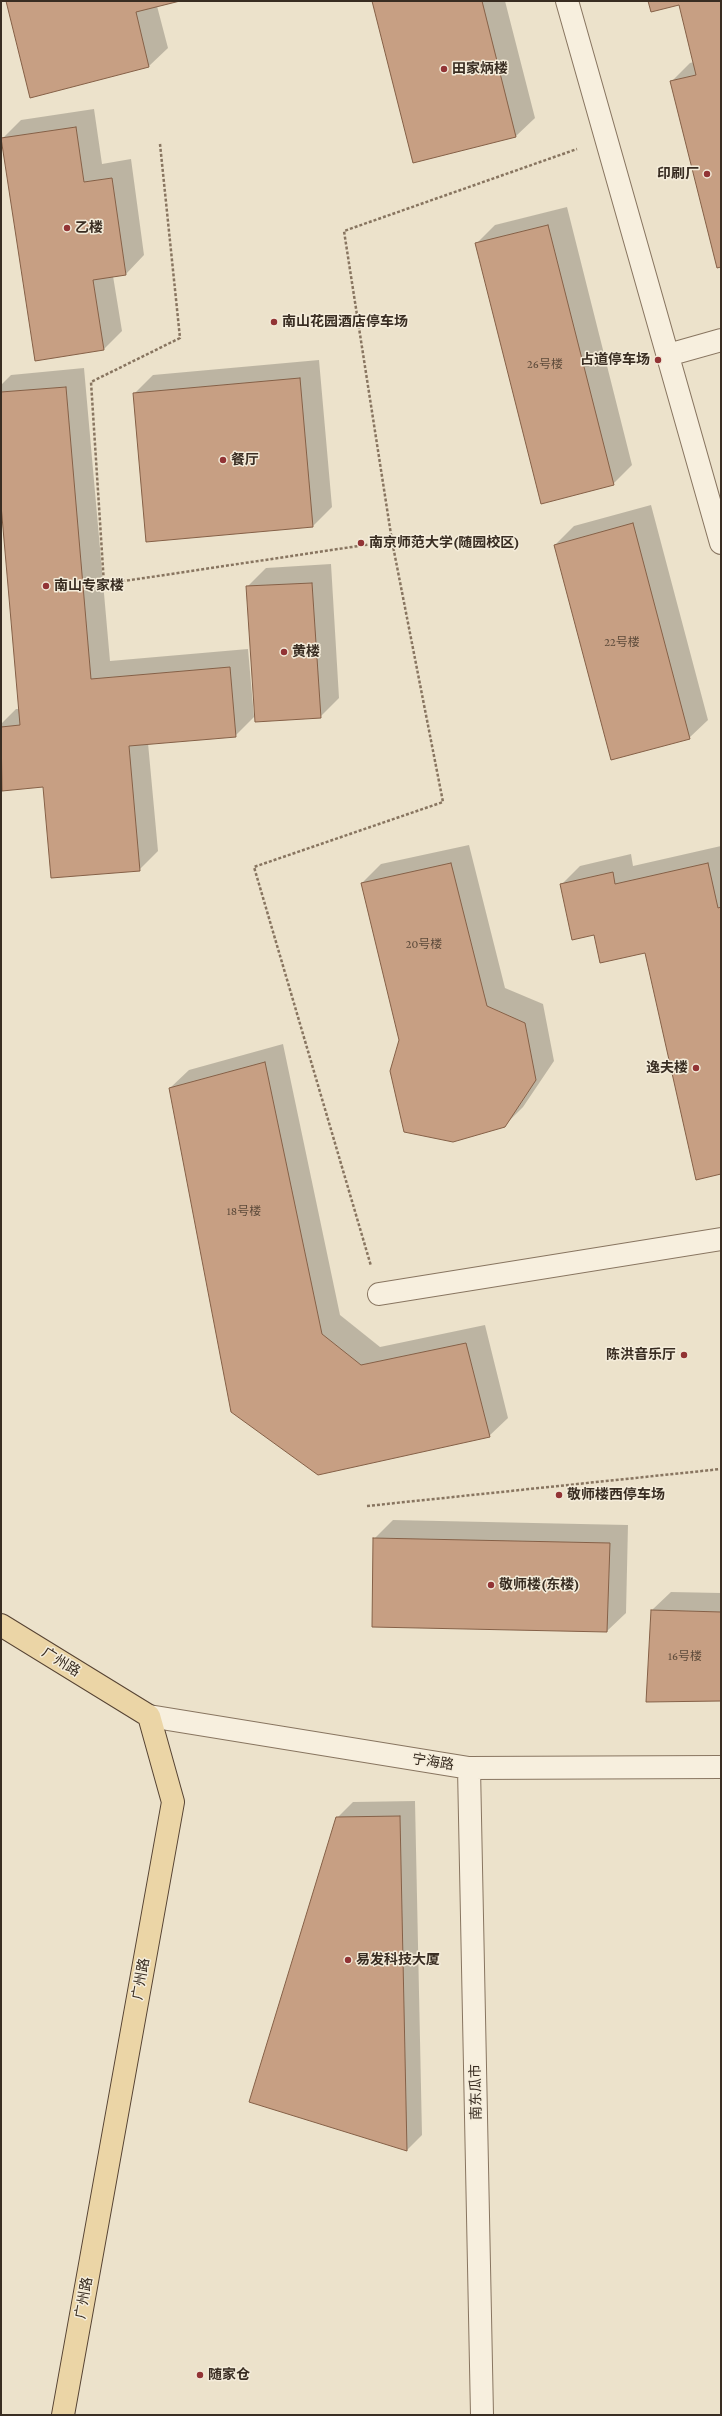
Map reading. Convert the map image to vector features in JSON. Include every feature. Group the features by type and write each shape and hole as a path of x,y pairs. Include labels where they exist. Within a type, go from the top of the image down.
{"main road":[{"name":"广州路","path":"1,1626 149,1716 173,1802 63,2415"}],"street":[{"path":"567,1 721,543"},
{"path":"668,355 721,340"},
{"path":"379,1294 721,1240"},
{"name":"宁海路","path":"149,1716 469,1768 721,1767"},
{"name":"南东瓜市","path":"469,1768 482,2415"}],"path":[{"path":"379,1294 254,867 443,802 392,541 344,231 606,139"},
{"path":"160,144 180,338 91,382 104,584 392,541"},
{"path":"367,1506 721,1469"}],"building":[{"path":"6,1 180,1 136,12 149,67 30,98"},
{"name":"田家炳楼","path":"372,1 482,1 516,137 413,163"},
{"name":"印刷厂","path":"648,1 721,1 721,267 717,268 670,81 696,75 679,5 651,12"},
{"name":"乙楼","path":"76,127 84,182 112,178 126,275 93,280 104,350 35,361 1,138"},
{"path":"548,225 614,485 541,504 475,243"},
{"name":"餐厅","path":"300,378 313,527 146,542 133,393"},
{"name":"南山专家楼","path":"66,387 91,679 230,667 236,737 129,746 140,871 51,878 43,787 2,791 1,727 20,725 1,505 1,392"},
{"path":"633,523 690,739 611,760 554,545"},
{"name":"黄楼","path":"312,583 321,718 255,722 246,586"},
{"path":"451,863 487,1006 525,1023 536,1080 505,1127 453,1142 404,1132 390,1071 399,1040 361,883"},
{"name":"逸夫楼","path":"708,863 718,908 721,907 721,1174 696,1180 645,953 600,963 594,935 572,940 560,884 613,872 615,884"},
{"path":"265,1062 322,1334 361,1365 466,1343 490,1437 318,1475 231,1412 169,1088"},
{"name":"敬师楼(东楼)","path":"373,1538 610,1543 607,1632 372,1627"},
{"path":"651,1610 721,1612 721,1701 646,1702"},
{"name":"易发科技大厦","path":"400,1816 407,2151 249,2102 336,1817"}],"place":[{"name":"田家炳楼","path":"444,69"},
{"name":"印刷厂","path":"707,174"},
{"name":"乙楼","path":"67,228"},
{"name":"南山花园酒店停车场","path":"274,322"},
{"name":"占道停车场","path":"658,360"},
{"name":"餐厅","path":"223,460"},
{"name":"南京师范大学(随园校区)","path":"361,543"},
{"name":"南山专家楼","path":"46,586"},
{"name":"黄楼","path":"284,652"},
{"name":"逸夫楼","path":"696,1068"},
{"name":"陈洪音乐厅","path":"684,1355"},
{"name":"敬师楼西停车场","path":"559,1495"},
{"name":"敬师楼(东楼)","path":"491,1585"},
{"name":"易发科技大厦","path":"348,1960"},
{"name":"随家仓","path":"200,2375"}]}
